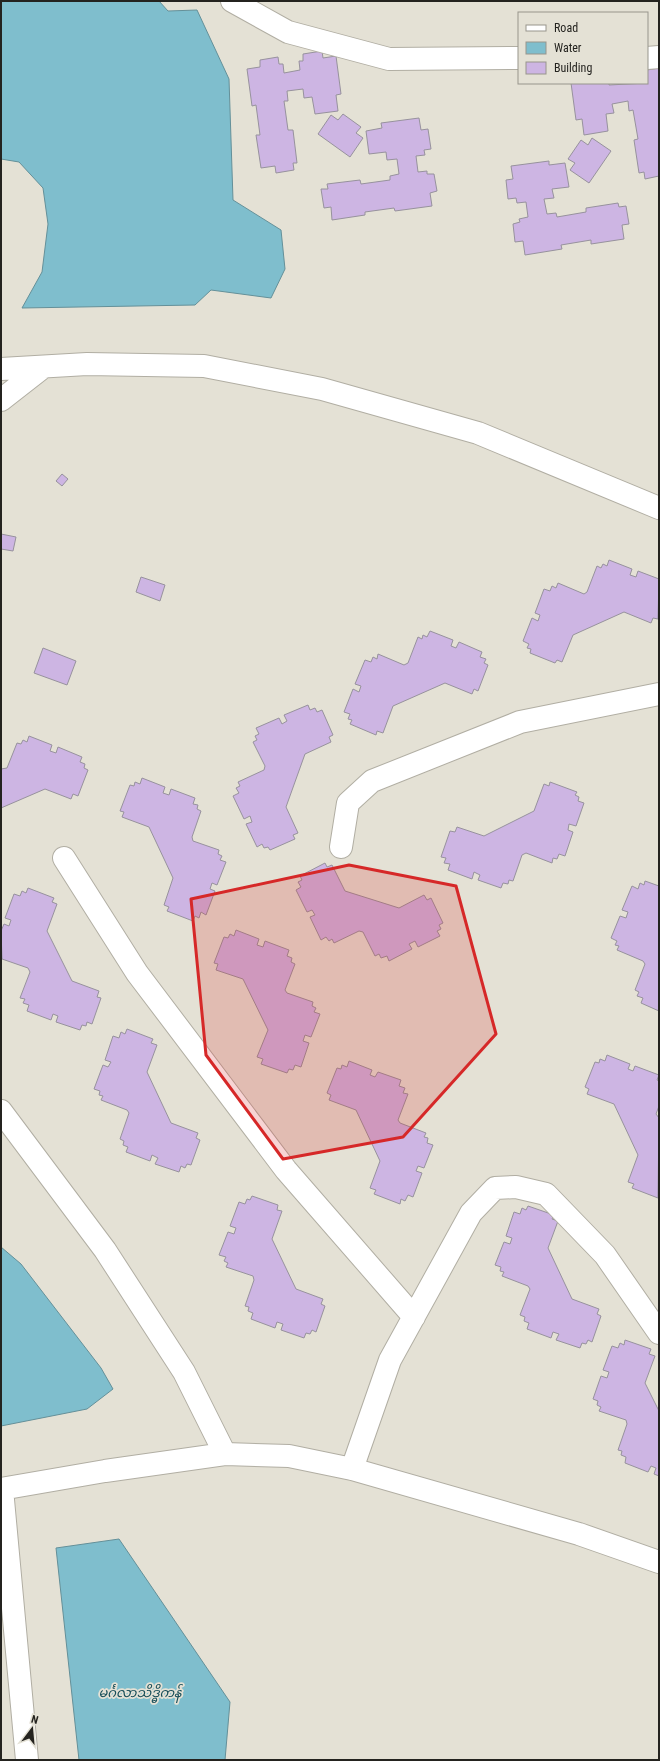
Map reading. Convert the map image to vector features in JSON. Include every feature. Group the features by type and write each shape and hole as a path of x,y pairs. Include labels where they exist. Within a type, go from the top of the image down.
{"street":[{"path":"232,1 288,32 389,59 518,58"},
{"path":"648,58 659,58"},
{"path":"1,369 42,368 87,364 204,366 322,389 478,433 659,508"},
{"path":"1,400 42,368"},
{"path":"341,847 348,803 372,780 520,722 659,694"},
{"path":"64,858 137,973 286,1170 414,1317"},
{"path":"1,1111 105,1250 184,1372 225,1454"},
{"path":"352,1469 390,1360 471,1213 495,1188 516,1187 546,1194 605,1255 659,1333"},
{"path":"27,1760 1,1489 105,1471 225,1454 289,1456 352,1469 579,1534 659,1562"}],"highlighted area":[{"path":"349,865 456,886 496,1034 403,1137 283,1159 206,1055 191,899"}],"water":[{"path":"1,1 159,1 168,11 197,10 229,79 233,200 281,230 285,269 271,298 211,290 195,305 22,308 42,272 48,224 43,188 19,162 1,159"},
{"path":"1,1247 21,1264 101,1368 113,1389 87,1409 1,1426"},
{"name":"မင်္ဂလာသိဒ္ဓိကန်","path":"119,1539 230,1702 225,1760 79,1760 56,1548"}],"building":[{"path":"322,51 323,58 336,56 341,94 336,95 338,111 315,114 312,97 304,98 303,89 287,91 288,101 284,101 288,130 293,130 297,163 293,163 294,170 276,173 275,166 261,168 256,135 260,135 256,105 252,106 247,69 260,67 260,60 278,57 279,64 283,64 284,73 300,70 299,61 303,61 303,54"},
{"path":"659,68 659,176 645,179 644,172 639,173 634,140 638,139 633,110 629,111 628,101 612,104 614,113 606,114 608,131 584,135 582,119 576,120 571,84 648,84 648,70"},
{"path":"343,114 361,127 356,133 363,138 350,157 318,134 331,115 338,120"},
{"path":"419,118 421,130 428,129 431,149 424,150 425,155 416,156 418,172 427,171 427,174 434,174 437,191 430,193 432,206 395,211 394,208 365,212 365,215 332,220 331,207 324,208 321,189 328,189 327,184 360,180 361,184 390,180 390,176 399,174 397,159 387,160 386,152 369,154 366,131 382,128 381,123"},
{"path":"592,138 611,151 589,183 570,170 575,163 568,159 581,140 588,145"},
{"path":"549,161 549,165 565,163 569,187 552,189 554,198 544,199 547,214 556,213 557,217 586,212 586,208 618,203 619,207 626,206 629,224 622,225 624,239 591,244 591,240 561,245 562,249 525,255 523,241 515,242 513,224 520,222 519,219 528,217 526,202 517,203 516,198 508,199 506,180 513,179 511,166"},
{"path":"62,474 68,479 62,486 56,481"},
{"path":"1,534 16,537 13,551 1,549"},
{"path":"609,560 632,569 630,575 636,577 638,571 659,579 658,619 653,618 651,623 624,612 573,635 562,662 557,660 555,663 530,653 531,649 527,648 529,644 523,641 532,618 538,621 540,615 535,613 544,589 550,591 552,586 556,588 558,583 584,594 587,592 597,566 601,568 603,564 607,566"},
{"path":"141,577 165,585 160,601 136,592"},
{"path":"430,631 453,640 451,646 456,648 459,642 482,652 480,657 486,659 484,663 488,665 478,691 474,689 472,694 445,683 393,706 383,733 377,731 376,735 350,724 352,720 348,719 350,714 344,712 353,689 359,692 361,686 355,684 365,660 371,662 373,657 377,659 378,654 404,665 408,663 418,637 422,639 423,635 427,637"},
{"path":"43,648 76,661 67,685 34,673"},
{"path":"308,705 310,710 315,708 317,712 322,710 333,735 329,737 331,742 305,754 286,807 298,833 293,835 295,839 270,850 268,847 264,848 262,844 257,847 246,824 252,822 250,816 244,819 233,796 239,793 236,788 240,786 238,782 264,770 265,766 253,742 257,740 255,736 259,734 256,728 279,718 282,724 287,721 284,715"},
{"path":"29,736 52,745 50,751 56,753 58,747 82,757 80,762 85,764 84,768 88,770 78,796 73,794 71,799 45,789 1,808 1,769 7,768 17,743 21,744 23,740 27,742"},
{"path":"142,778 165,787 163,793 169,795 171,789 195,798 193,804 198,805 197,809 201,811 192,837 193,841 219,850 218,854 222,856 220,860 226,862 217,885 212,883 210,889 215,891 206,915 201,912 199,918 195,916 193,921 167,911 169,907 164,905 173,878 149,827 122,817 124,812 120,811 130,785 134,786 135,782 140,784"},
{"path":"550,782 577,792 575,795 579,797 578,801 584,803 576,826 569,824 568,830 573,832 565,856 559,854 557,859 553,858 552,863 526,853 522,855 513,881 509,880 508,884 503,883 501,888 478,880 480,875 474,872 472,879 448,870 450,864 444,863 446,858 441,857 450,831 455,832 457,827 484,836 534,811 544,784 549,786"},
{"path":"325,863 327,867 332,865 345,891 399,908 424,895 427,900 431,898 443,923 439,925 441,929 437,931 440,936 418,947 415,941 409,944 412,949 389,961 387,956 381,958 379,954 375,956 363,932 359,931 334,943 332,939 329,941 326,937 321,940 310,917 315,915 312,910 307,912 296,890 301,887 298,882 302,880 300,876"},
{"path":"645,881 659,886 659,1011 641,1003 643,998 637,996 639,992 635,990 645,964 643,961 617,950 619,946 615,945 617,941 611,938 620,916 626,918 628,912 622,910 632,886 638,889 640,883 644,885"},
{"path":"28,888 54,898 52,902 57,904 47,931 72,981 99,991 97,997 101,998 92,1024 87,1022 86,1026 82,1025 80,1030 56,1022 58,1016 53,1014 51,1020 27,1011 29,1005 23,1003 25,999 20,998 30,972 28,968 2,959 1,931 4,924 9,926 11,920 5,918 14,894 20,896 22,891 26,893"},
{"path":"236,930 259,939 257,945 263,947 265,941 289,950 287,956 292,958 291,962 295,964 285,990 287,993 313,1002 312,1006 316,1008 314,1012 320,1014 311,1037 305,1035 303,1041 309,1043 301,1067 295,1065 293,1070 289,1069 287,1073 261,1064 263,1059 257,1057 268,1030 243,979 216,970 218,964 214,963 224,937 228,938 230,934 234,936"},
{"path":"127,1029 153,1039 151,1043 157,1045 147,1072 171,1123 198,1133 196,1138 200,1140 191,1165 187,1164 185,1168 181,1166 179,1172 155,1164 158,1158 152,1155 150,1161 126,1152 128,1147 123,1145 124,1141 120,1139 129,1113 127,1110 101,1100 103,1096 99,1095 100,1091 94,1089 103,1065 108,1067 111,1062 105,1060 113,1036 119,1038 121,1032 125,1034"},
{"path":"607,1055 630,1064 628,1069 633,1071 635,1066 659,1075 657,1080 659,1081 659,1106 656,1114 659,1118 658,1198 632,1188 634,1184 628,1182 638,1155 614,1104 587,1094 589,1089 585,1087 595,1062 599,1063 600,1059 605,1061"},
{"path":"349,1061 372,1070 370,1075 375,1077 378,1072 401,1080 399,1086 405,1088 403,1093 408,1094 398,1120 400,1123 426,1133 424,1137 428,1138 427,1143 433,1145 424,1168 418,1166 416,1171 422,1173 413,1197 408,1195 405,1201 401,1199 400,1204 374,1194 376,1190 370,1188 380,1161 356,1110 329,1100 331,1095 327,1093 337,1068 341,1069 342,1065 347,1067"},
{"path":"252,1196 278,1205 277,1210 282,1211 272,1239 296,1289 323,1299 321,1304 325,1306 316,1332 312,1330 310,1334 306,1333 304,1338 281,1330 283,1324 277,1322 275,1328 251,1319 253,1313 248,1311 249,1307 245,1306 254,1280 253,1276 226,1267 228,1263 224,1261 226,1257 219,1255 228,1232 234,1234 236,1228 230,1226 239,1202 245,1204 247,1199 250,1200"},
{"path":"528,1206 554,1215 552,1219 558,1221 548,1248 572,1299 599,1309 597,1314 601,1316 592,1342 588,1340 586,1344 582,1343 580,1348 556,1340 559,1334 553,1332 551,1338 527,1329 529,1323 524,1321 525,1317 520,1315 530,1289 528,1286 502,1276 504,1272 500,1271 501,1267 495,1265 504,1242 510,1244 512,1238 506,1236 514,1212 520,1214 522,1208 526,1210"},
{"path":"625,1340 651,1349 649,1354 655,1356 645,1383 659,1411 659,1476 654,1474 656,1468 651,1466 648,1472 625,1463 626,1457 621,1455 622,1451 618,1450 627,1424 626,1420 599,1411 601,1407 597,1405 598,1401 593,1399 601,1376 607,1378 609,1372 603,1370 612,1346 618,1348 620,1343 624,1345"}]}
